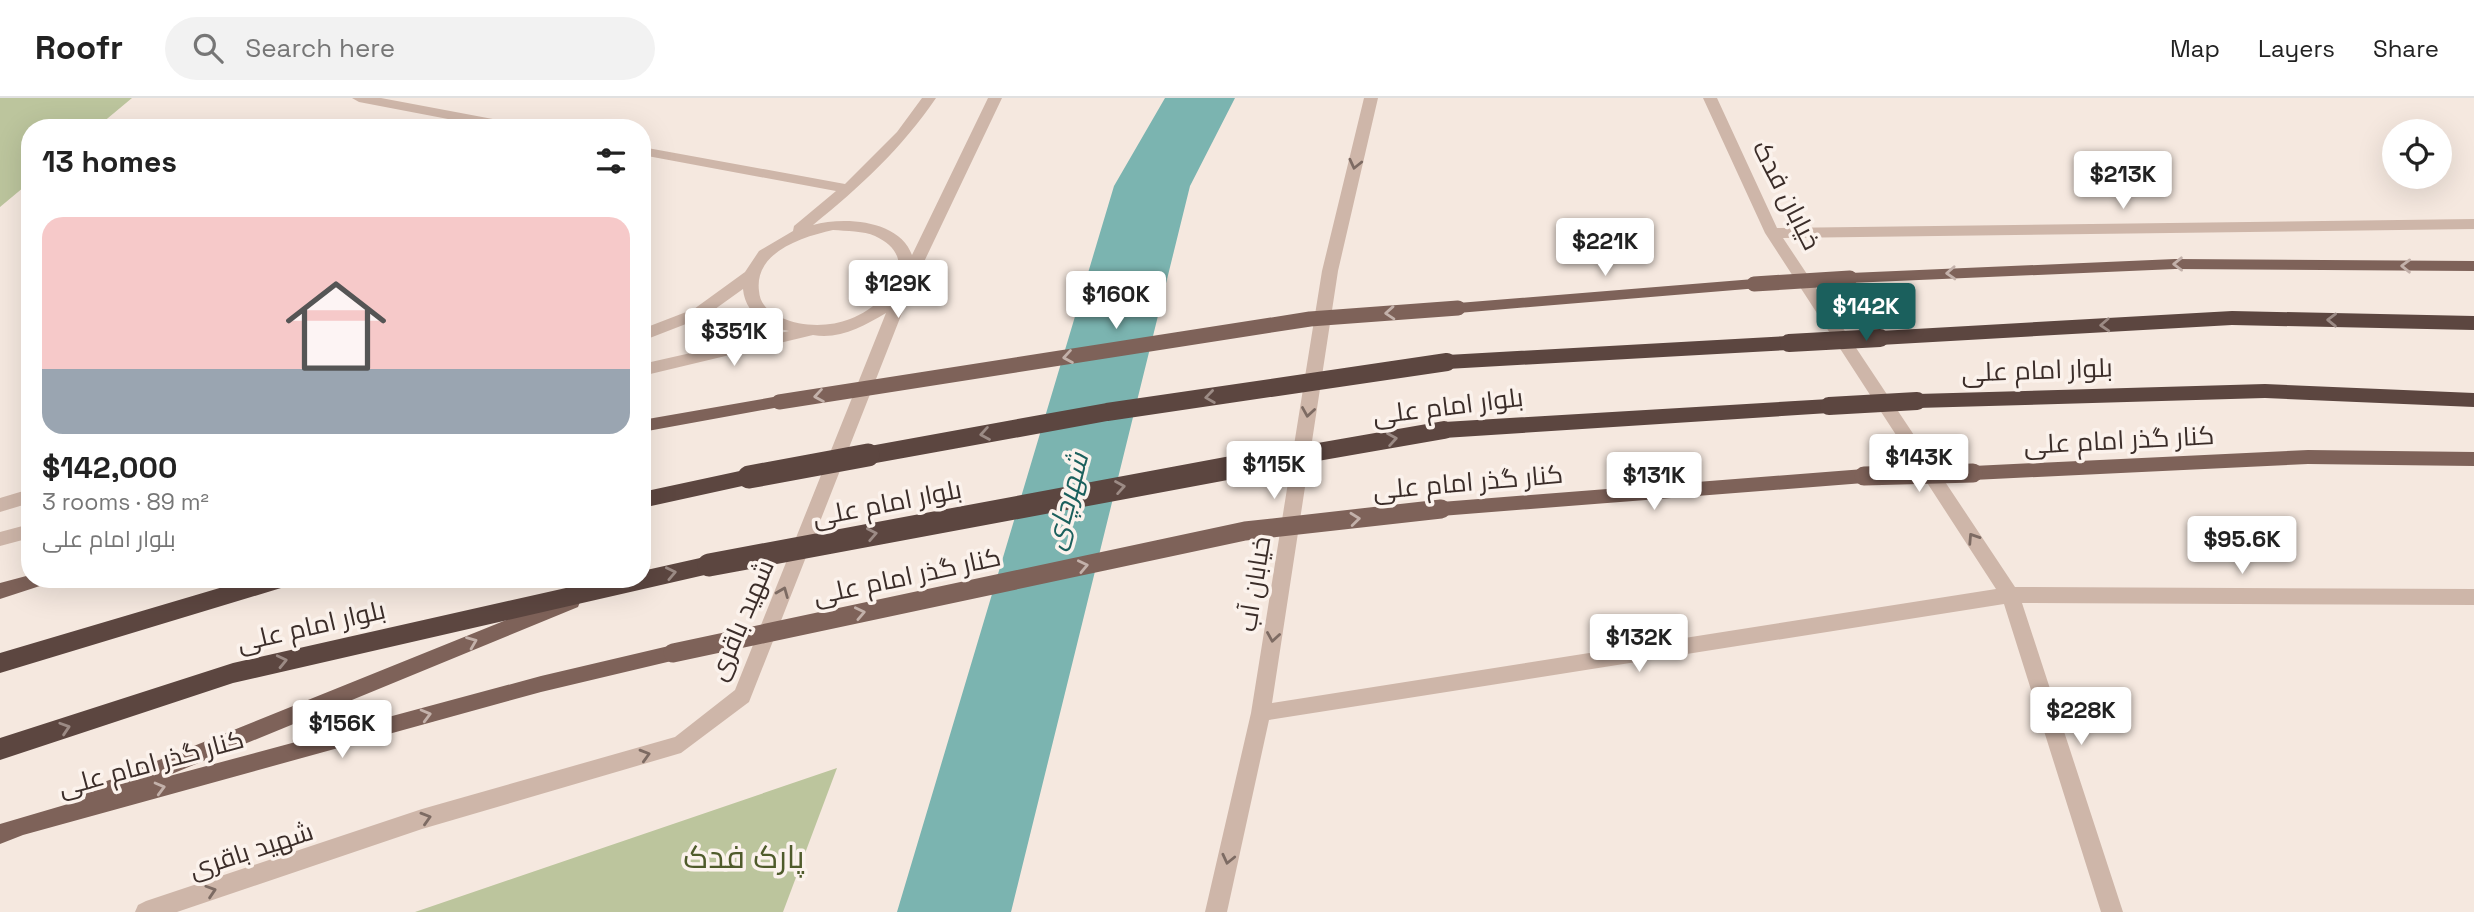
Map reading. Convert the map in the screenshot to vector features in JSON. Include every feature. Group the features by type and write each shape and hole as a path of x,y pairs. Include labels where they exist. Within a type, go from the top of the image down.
{"highway":[{"name":"بلوار امام علی","path":"651,498 1107,412 1447,362 2232,318 2474,323"},
{"name":"بلوار امام علی","path":"651,577 1113,488 1444,430 1917,401 2265,391 2474,400"},
{"name":"بلوار امام علی","path":"0,663 251,588"},
{"name":"بلوار امام علی","path":"0,749 233,673 600,588"}],"main road":[{"path":"651,424 1310,319 1850,278 2175,264 2474,266"},
{"name":"کنار گذر امام علی","path":"0,834 23,825 527,688 673,653 1245,531 1441,509 1864,476 2308,457 2474,459"},
{"path":"0,591 21,585"},
{"path":"23,825 604,588"}],"street":[{"path":"359,98 471,119"},
{"path":"651,332 699,313 752,275 772,248 849,189 916,119 929,98"},
{"name":"شهید باقری","path":"146,912 422,819 681,744 742,696 905,285 995,98"},
{"name":"خیابان آب","path":"1216,912 1261,713 1330,271 1371,98"},
{"name":"خیابان فدک","path":"1710,98 1772,233 2010,594 2112,912"},
{"path":"651,152 849,189"},
{"path":"1772,233 2474,224"},
{"path":"651,368 846,327 871,317 892,302 905,285 909,267 904,250 893,238 876,229 833,225 788,238"},
{"path":"752,275 750,292 757,308 771,321 792,328 818,331"},
{"path":"0,505 21,499"},
{"path":"0,539 21,533"},
{"path":"1261,713 2010,594 2474,597"}],"green space":[{"path":"0,98 132,98 107,119 21,119 21,190 0,207"},
{"name":"پارک فدک","path":"837,768 783,912 415,912"}],"waterway":[{"name":"شهرچای","path":"954,912 1152,186 1200,98"}]}
